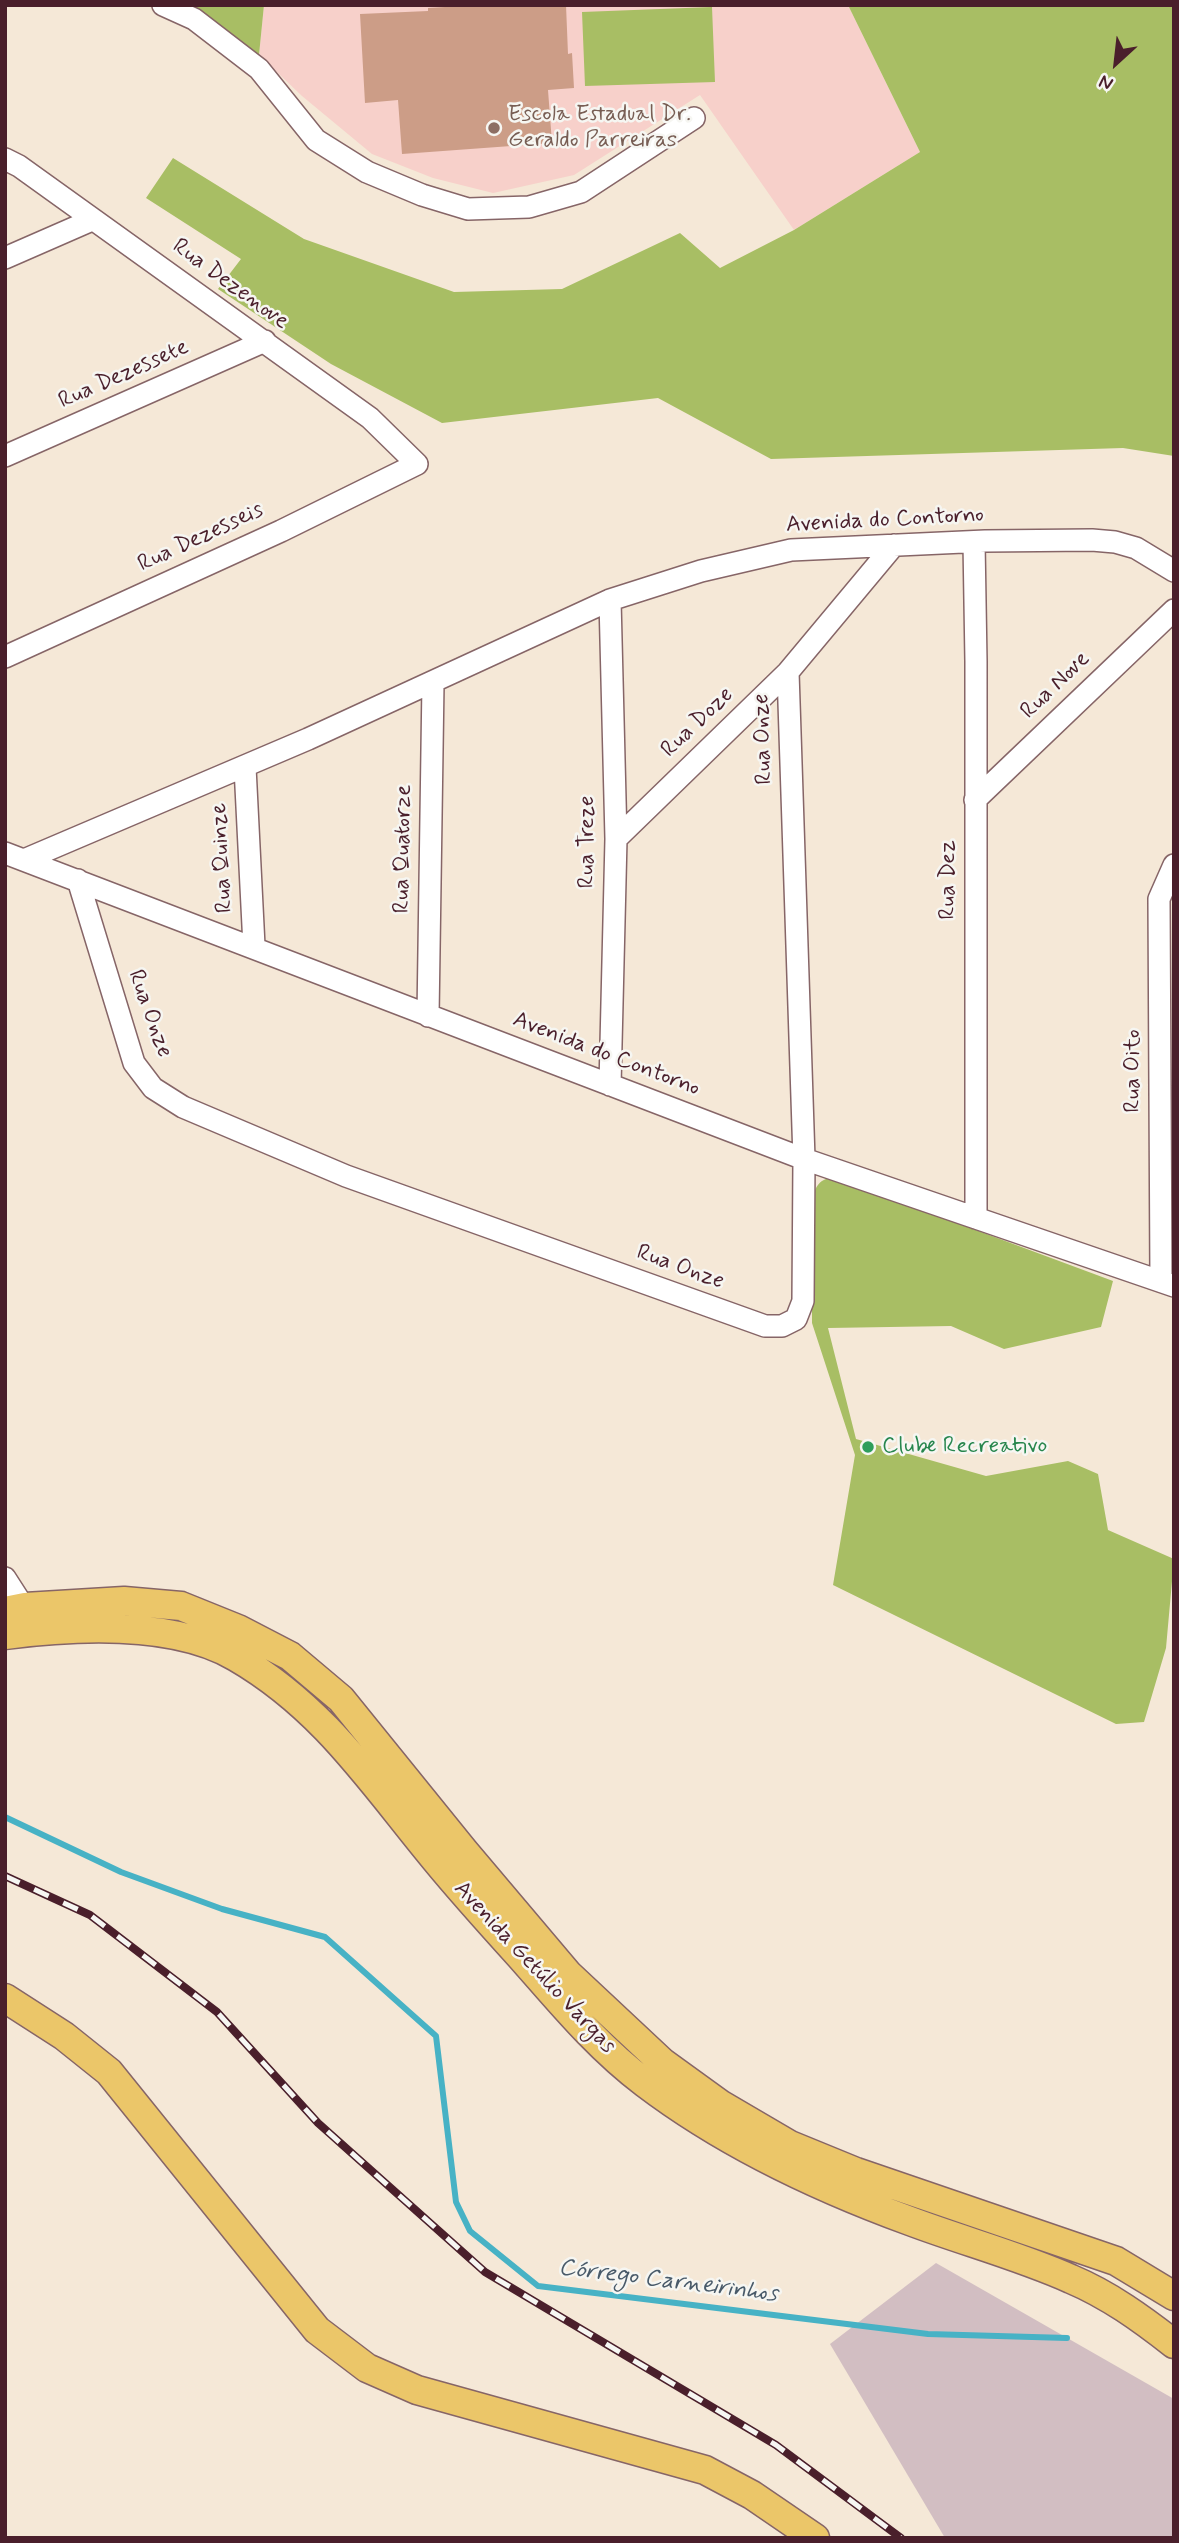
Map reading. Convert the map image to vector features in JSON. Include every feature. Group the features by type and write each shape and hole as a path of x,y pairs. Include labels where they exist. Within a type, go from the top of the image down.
{"main road":[{"name":"Avenida Getúlio Vargas","path":"5,1635 23,1616 144,1629 191,1637 234,1656 280,1686 383,1771 568,1974 662,2062 720,2105 790,2145 856,2172 1116,2261 1174,2296"},
{"name":"Avenida Getúlio Vargas","path":"383,1771 435,1859 577,2022 643,2081 709,2128 805,2178 905,2220 1072,2279 1133,2312 1174,2344"},
{"path":"5,1998 64,2036 109,2072 317,2330 367,2368 417,2389 705,2470 752,2495 815,2538"}],"street":[{"path":"163,5 194,19 259,69 316,140 367,172 422,195 468,209 529,207 581,192 694,118"},
{"name":"Rua Dezenove","path":"5,159 19,166 370,418 417,464"},
{"path":"5,258 92,220"},
{"name":"Rua Dezessete","path":"5,456 265,341"},
{"name":"Rua Dezesseis","path":"5,657 281,531 417,464"},
{"name":"Avenida do Contorno","path":"15,856 245,767 610,600 701,571 791,550 974,542 1115,542 1136,548 1174,571"},
{"name":"Rua Dez","path":"974,542 976,1218"},
{"name":"Rua Doze","path":"616,839 788,672 894,545"},
{"name":"Rua Treze","path":"610,600 616,839 610,1085"},
{"name":"Rua Nove","path":"975,800 1174,610"},
{"name":"Rua Onze","path":"78,880 134,1062 153,1088 183,1107 346,1176 765,1326 782,1326 796,1319 803,1301 804,1159 788,672"},
{"name":"Rua Quatorze","path":"428,1016 433,683"},
{"name":"Rua Quinze","path":"245,767 254,946"},
{"name":"Avenida do Contorno","path":"15,856 804,1159 1168,1284"},
{"name":"Rua Oito","path":"1168,1284 1159,899 1174,865"},
{"path":"6,1579 23,1616"}],"shaded area":[{"name":"Escola Estadual Dr. Geraldo Parreiras","path":"264,5 848,5 920,152 794,230 700,95 574,175 493,193 433,178 372,154 302,96 259,55"},
{"path":"936,2263 1174,2399 1174,2538 945,2538 830,2344"}],"green space":[{"path":"193,5 264,5 259,55"},
{"path":"848,5 1174,5 1174,456 1123,448 771,459 658,398 442,423 331,364 218,289 241,259 146,198 173,158 304,239 454,292 562,289 680,233 720,268 794,230 920,152"},
{"path":"712,7 715,82 585,86 582,12"},
{"name":"Clube Recreativo","path":"833,1177 1113,1281 1101,1327 1004,1349 951,1326 828,1328 856,1439 986,1476 1068,1461 1098,1474 1108,1530 1174,1559 1166,1648 1144,1722 1116,1724 833,1585 855,1455 812,1323 812,1202 818,1185"}],"building":[{"path":"566,5 568,54 572,53 574,88 548,90 552,143 402,154 398,100 365,103 360,14 428,11 428,8"}],"waterway":[{"name":"Córrego Carneirinhos","path":"5,1817 121,1872 222,1909 325,1937 436,2036 456,2202 470,2231 538,2286 928,2334 1067,2338"}],"railway":[{"path":"5,1876 90,1915 217,2012 318,2123 485,2272 776,2445 901,2538"}],"place":[{"name":"Escola Estadual Dr. Geraldo Parreiras","path":"494,128"},
{"name":"Clube Recreativo","path":"868,1447"}]}
